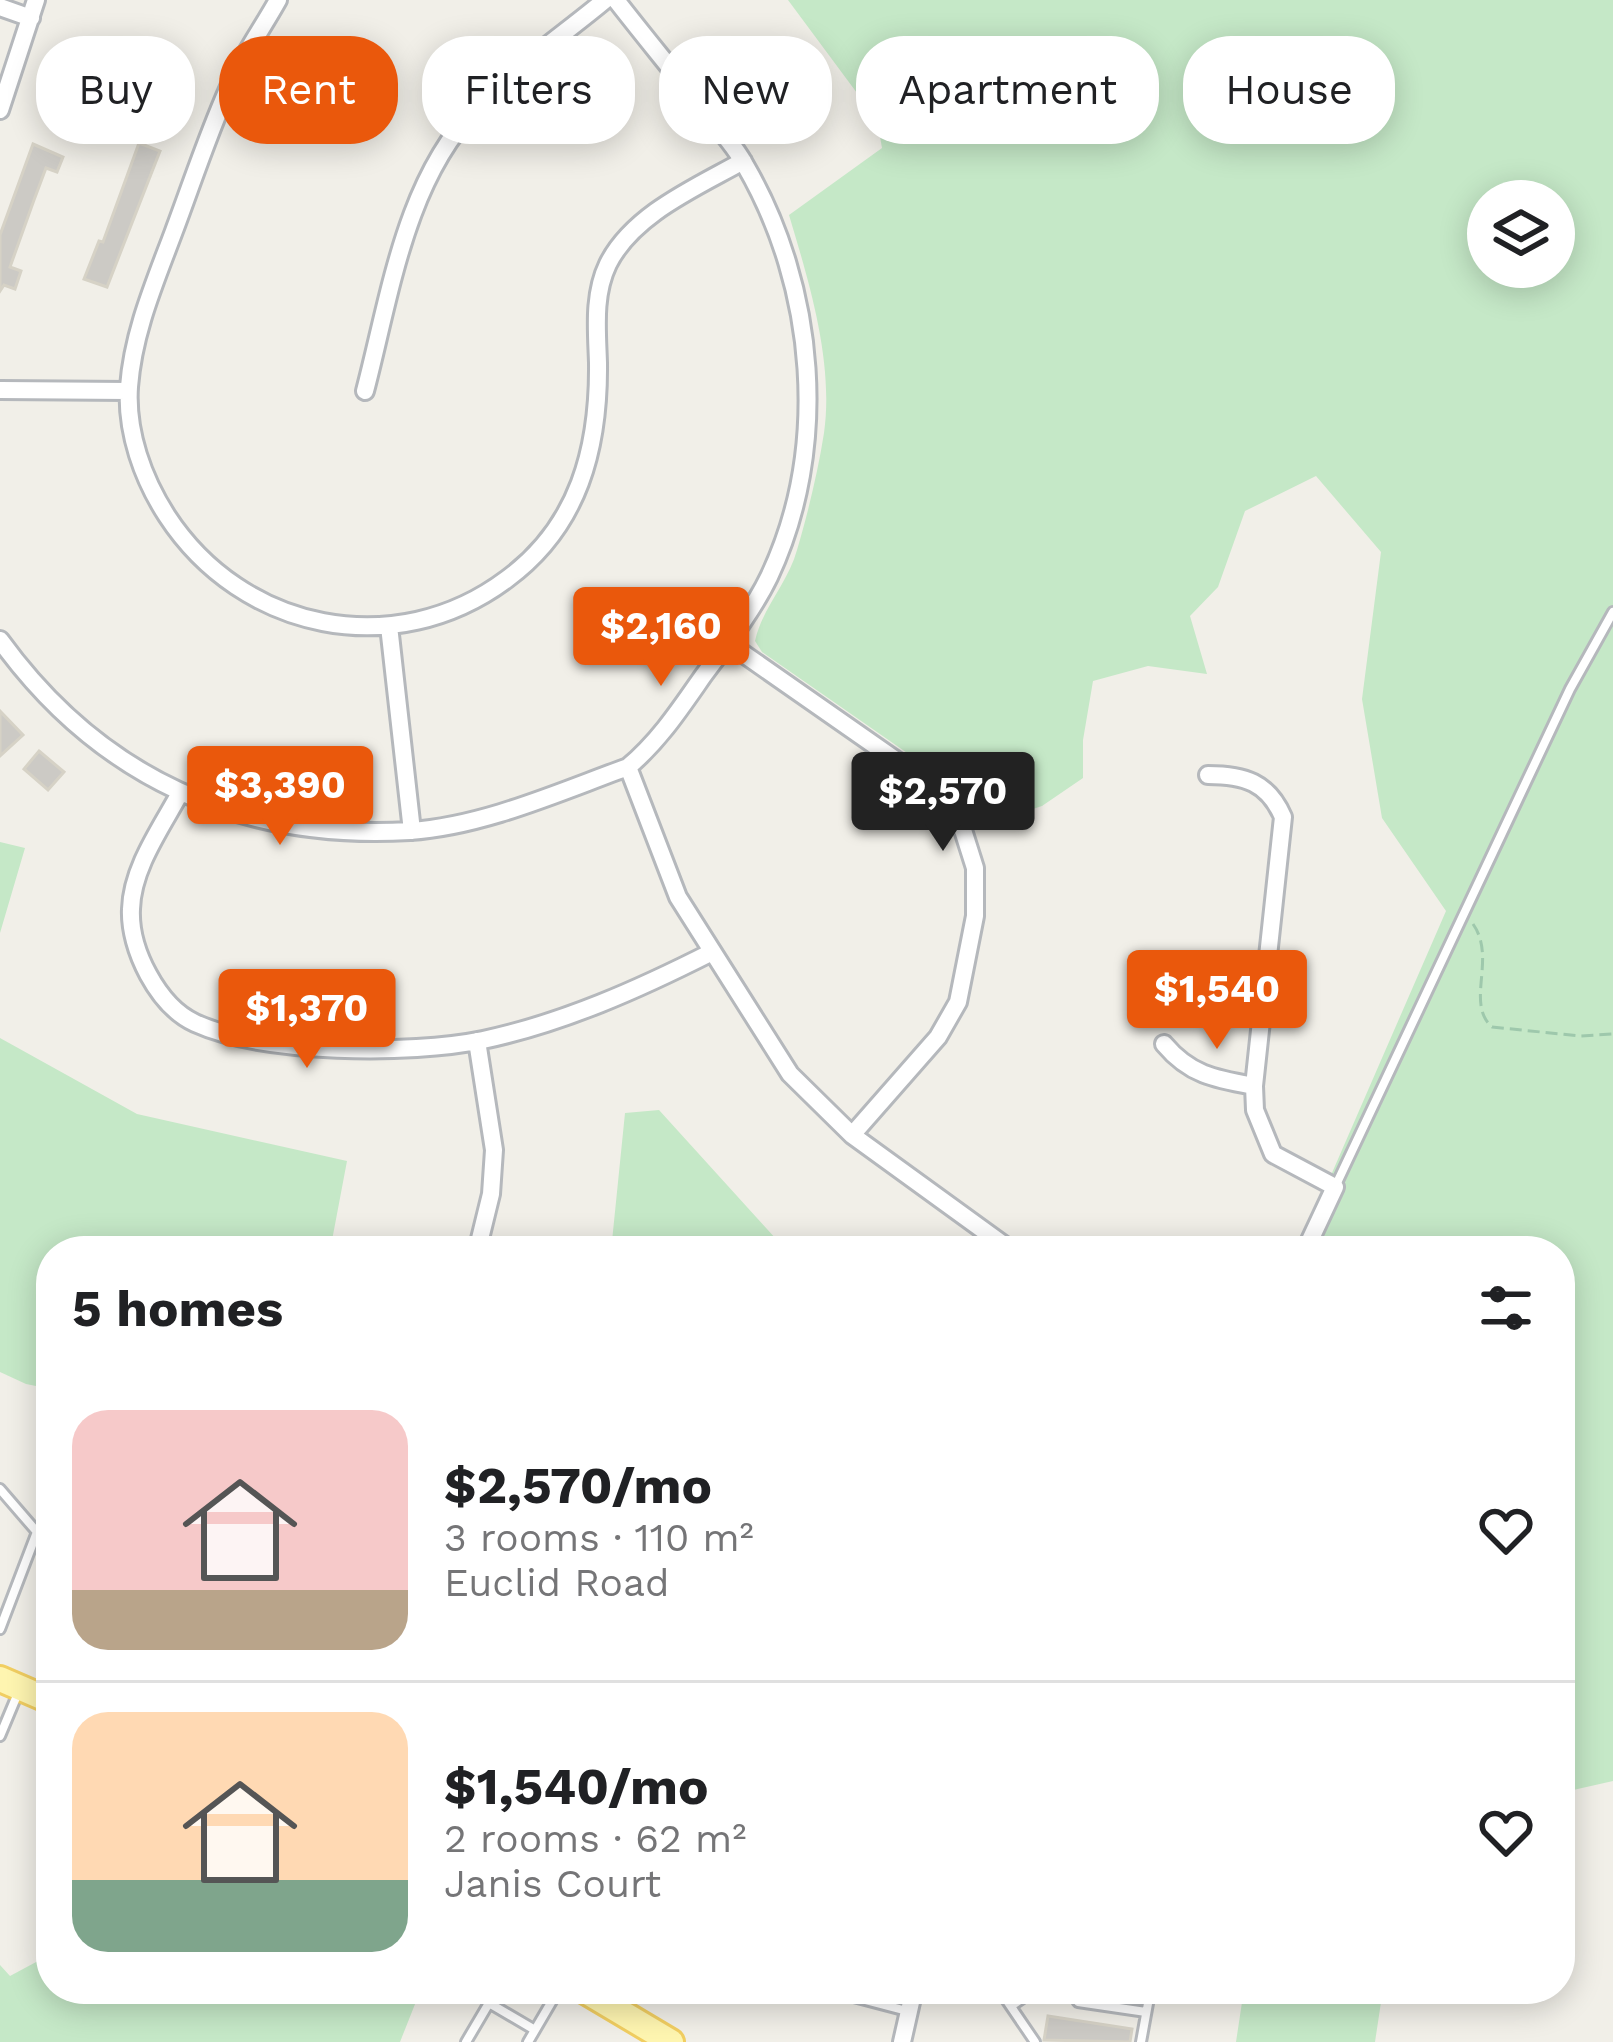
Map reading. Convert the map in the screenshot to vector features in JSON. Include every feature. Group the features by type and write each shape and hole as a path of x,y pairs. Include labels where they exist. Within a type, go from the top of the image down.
{"main road":[{"path":"611,2004 671,2042"}],"street":[{"path":"278,0 229,88 136,336 128,392 133,439 151,491 186,545 229,585 287,613 336,625 389,626 430,620 474,601 511,577 549,538 574,500 592,454 598,385 597,303 608,265 649,218 743,161"},
{"path":"365,391 415,207 443,154 475,109 605,0"},
{"path":"0,640 29,680 89,736 180,793 249,817 334,830 412,831 475,819 628,767 652,747 728,643 768,578 795,504 807,431 807,385 796,293 765,203 743,161 616,0"},
{"path":"0,7 33,9 0,110"},
{"path":"0,390 128,392"},
{"path":"389,626 412,831"},
{"path":"728,643 920,777 963,830 975,868 975,916 958,1002 938,1036 852,1135"},
{"path":"628,767 678,897 790,1074 852,1135 991,1236"},
{"path":"1208,775 1238,775 1262,786 1275,799 1282,818 1255,1110 1264,1142 1273,1154 1335,1187 1312,1236"},
{"path":"180,793 144,859 130,910 142,967 160,994 190,1022 243,1039 341,1048 416,1048 478,1041 532,1028 638,989 712,952"},
{"path":"478,1041 494,1150 491,1194 481,1236"},
{"path":"1164,1044 1199,1076 1254,1085"},
{"path":"902,2042 911,2004"}],"lane":[{"path":"1335,1187 1570,689 1613,612"},
{"path":"0,1489 36,1531"},
{"path":"1,1623 36,1535"},
{"path":"0,1736 10,1683"},
{"path":"466,2042 489,2004"},
{"path":"492,2004 535,2030"},
{"path":"528,2042 550,2004"},
{"path":"879,2004 909,2012"},
{"path":"1014,2004 1035,2042"},
{"path":"1092,2004 1146,2012"},
{"path":"1141,2042 1147,2004"}],"path":[{"path":"1462,916 1478,930 1484,946 1480,1004 1483,1019 1492,1027 1580,1036 1613,1034"}],"green space":[{"path":"788,0 1613,0 1613,1781 1575,1790 1575,1236 1305,1236 1446,911 1382,818 1362,699 1381,552 1316,476 1245,511 1218,587 1190,616 1207,674 1148,666 1093,681 1083,740 1083,778 1042,806 978,827 959,795 933,771 762,652 755,641 797,550 824,433 823,350 789,215 882,148 881,144 1159,144 1159,36 856,36 856,92 832,59 832,36 815,36"},
{"path":"0,842 25,848 0,933"},
{"path":"0,1038 137,1114 347,1161 333,1236 36,1236 36,1386 0,1372"},
{"path":"659,1110 773,1236 613,1236 625,1113"},
{"path":"36,1962 36,2004 415,2004 400,2042 0,2042 0,1965 10,1976"},
{"path":"1242,2004 1381,2004 1375,2042 1236,2042"}],"building":[{"path":"33,144 63,157 57,172 46,168 34,200 10,267 21,271 15,289 4,285 0,291 0,235"},
{"path":"139,144 160,151 107,287 84,279 99,241 103,242"},
{"path":"0,711 23,735 0,756"},
{"path":"39,751 64,772 48,790 24,769"},
{"path":"1048,2016 1132,2029 1130,2042 1044,2040"}]}
